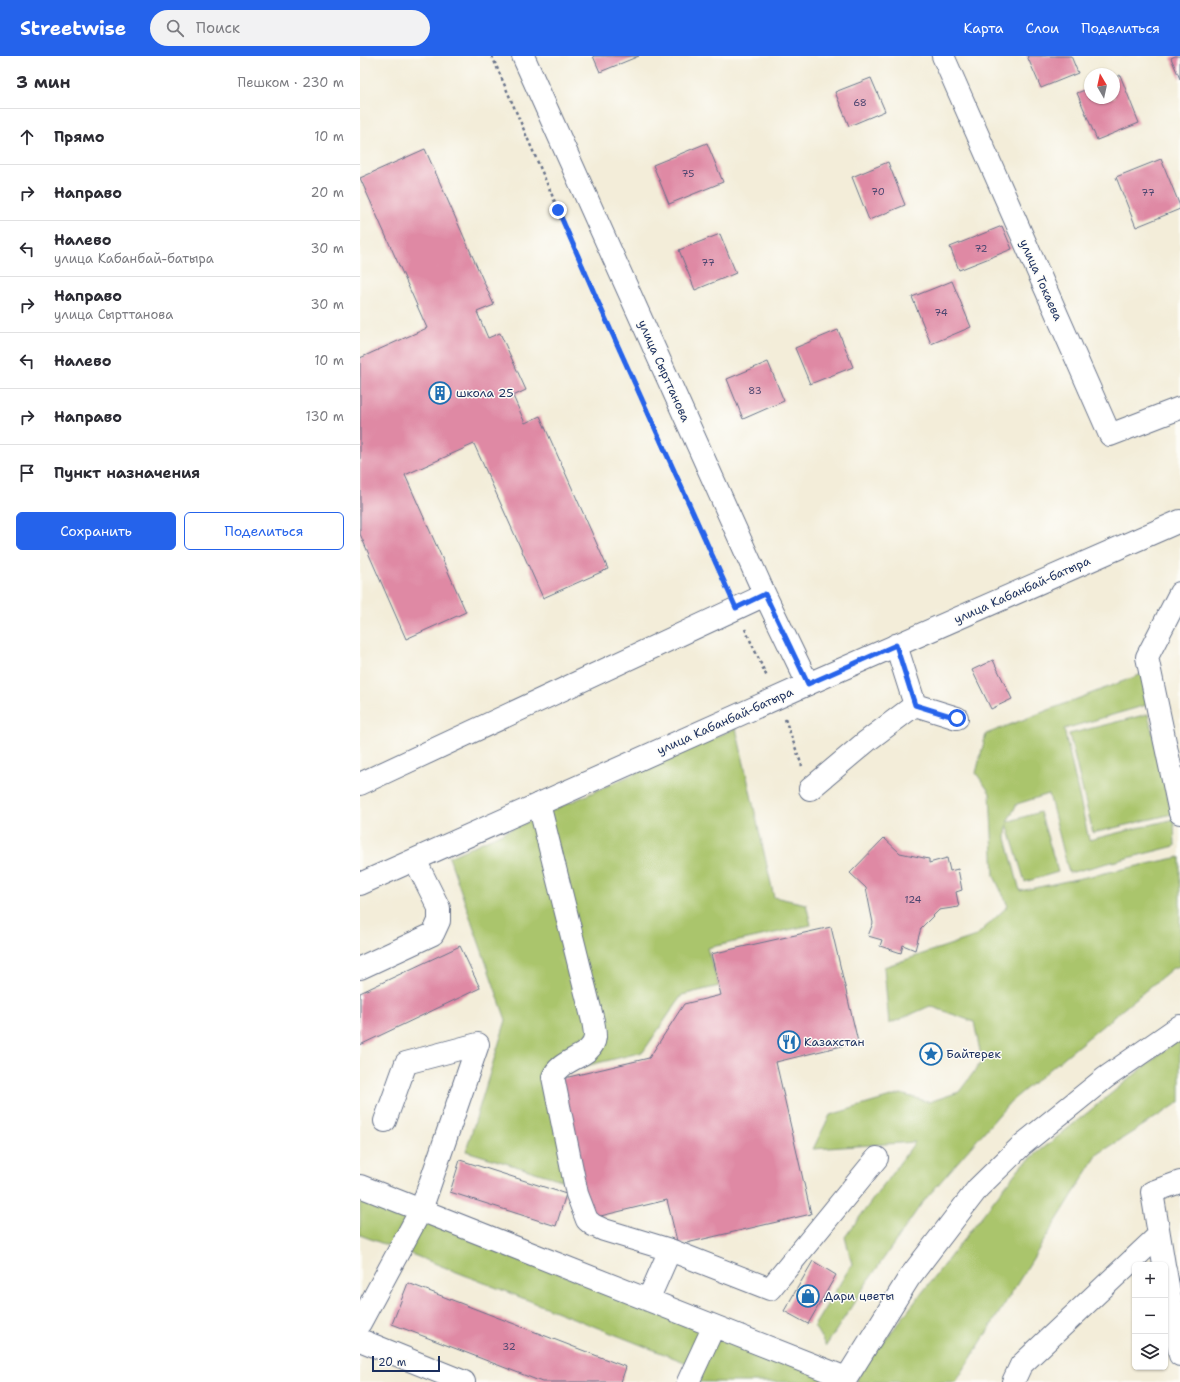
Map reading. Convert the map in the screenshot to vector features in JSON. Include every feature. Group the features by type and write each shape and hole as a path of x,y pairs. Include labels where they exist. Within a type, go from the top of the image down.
{"street":[{"name":"улица Сырттанова","path":"523,56 765,594 808,684"},
{"name":"улица Токаева","path":"943,56 1110,435 1180,408"},
{"name":"улица Кабанбай-батыра","path":"360,884 896,645 1180,521"},
{"path":"1180,593 1147,657 1180,814"},
{"path":"360,784 765,594"},
{"path":"896,645 915,705"},
{"path":"915,705 957,718"},
{"path":"810,789 867,741 915,705"},
{"path":"539,804 593,1021 595,1037 592,1046 585,1053 570,1060 556,1072 553,1077 577,1194 587,1220 593,1225 604,1230 670,1250 770,1289 877,1158"},
{"path":"360,968 433,934 440,921 439,908 415,860"},
{"path":"360,1186 714,1326 845,1380 909,1278 978,1188 1022,1145 1105,1078 1180,1026"},
{"path":"360,1323 421,1210 478,1044 406,1063 385,1121"},
{"path":"1164,1262 1152,1192 1180,1182"},
{"path":"1013,1382 1021,1365 1159,1235"},
{"path":"648,1300 670,1250"},
{"path":"1168,1282 1177,1323 1180,1355"},
{"path":"688,1382 714,1326"},
{"path":"360,1340 464,1382"}],"path":[{"path":"492,56 599,304 777,698 810,789"}],"green space":[{"path":"1142,674 1150,704 1064,729 1089,840 1174,819 1175,846 1069,873 1049,794 1017,804 1007,822 1040,812 1058,872 1025,882 1007,824 1006,838 1020,891 1180,857 1180,966 1173,968 1010,1102 922,1203 866,1284 826,1346 814,1326 852,1264 845,1237 915,1142 813,1149 830,1115 901,1094 929,1102 959,1092 982,1061 974,1022 930,1006 889,1024 884,967 976,936 1008,906 994,876 990,793 976,773 986,734"},
{"path":"1148,714 1172,814 1093,833 1069,734"},
{"path":"736,728 774,897 806,904 811,925 707,948 719,986 682,995 643,1052 544,1076 571,1183 466,1151 506,1020 449,857"},
{"path":"1180,1038 1180,1102 1098,1154 956,1382 856,1382 861,1371 1020,1167"},
{"path":"360,1193 412,1216 389,1246 360,1235"},
{"path":"425,1218 705,1333 687,1363 406,1252"},
{"path":"717,1334 838,1382 697,1382"}],"building":[{"path":"593,56 639,56 600,72"},
{"path":"1027,56 1071,56 1078,73 1041,88"},
{"path":"1180,56 1180,79 1171,58"},
{"path":"1120,75 1139,123 1097,140 1077,93 1084,90 1084,104 1120,104"},
{"path":"871,78 885,111 849,126 835,92"},
{"path":"707,143 723,182 669,204 653,165"},
{"name":"школа 25","path":"425,149 494,305 477,312 488,338 500,333 526,390 513,396 525,423 540,416 608,569 543,598 474,444 405,475 466,612 406,639 360,534 360,358 427,328 360,178"},
{"path":"1161,159 1180,209 1136,227 1116,177"},
{"path":"888,162 905,205 869,220 852,177"},
{"path":"1002,226 1012,249 959,270 950,247"},
{"path":"720,234 736,273 695,290 679,250"},
{"path":"952,281 971,327 931,344 912,297"},
{"path":"838,330 853,367 810,384 795,348"},
{"path":"768,362 784,401 743,419 727,379"},
{"path":"993,660 1012,699 991,709 972,670"},
{"path":"884,838 900,853 929,859 929,863 947,858 950,871 958,869 962,890 956,892 959,907 939,910 921,928 915,950 903,945 901,953 880,946 882,940 868,936 873,923 866,888 850,873"},
{"path":"831,927 858,1042 776,1062 811,1214 678,1245 667,1200 588,1219 556,1080 649,1058 684,1004 721,995 711,954"},
{"path":"460,946 480,988 360,1045 360,993"},
{"path":"460,1160 566,1194 556,1226 450,1192"},
{"path":"813,1261 836,1275 808,1324 784,1311"},
{"path":"408,1283 626,1367 621,1382 542,1382 392,1324"}],"place":[{"name":"школа 25","path":"440,393"},
{"name":"Казахстан","path":"789,1042"},
{"name":"Байтерек","path":"931,1054"},
{"name":"Дари цветы","path":"808,1296"}],"route":[{"path":"558,210 736,608 765,594 808,684 896,645 915,705 957,718"}]}
